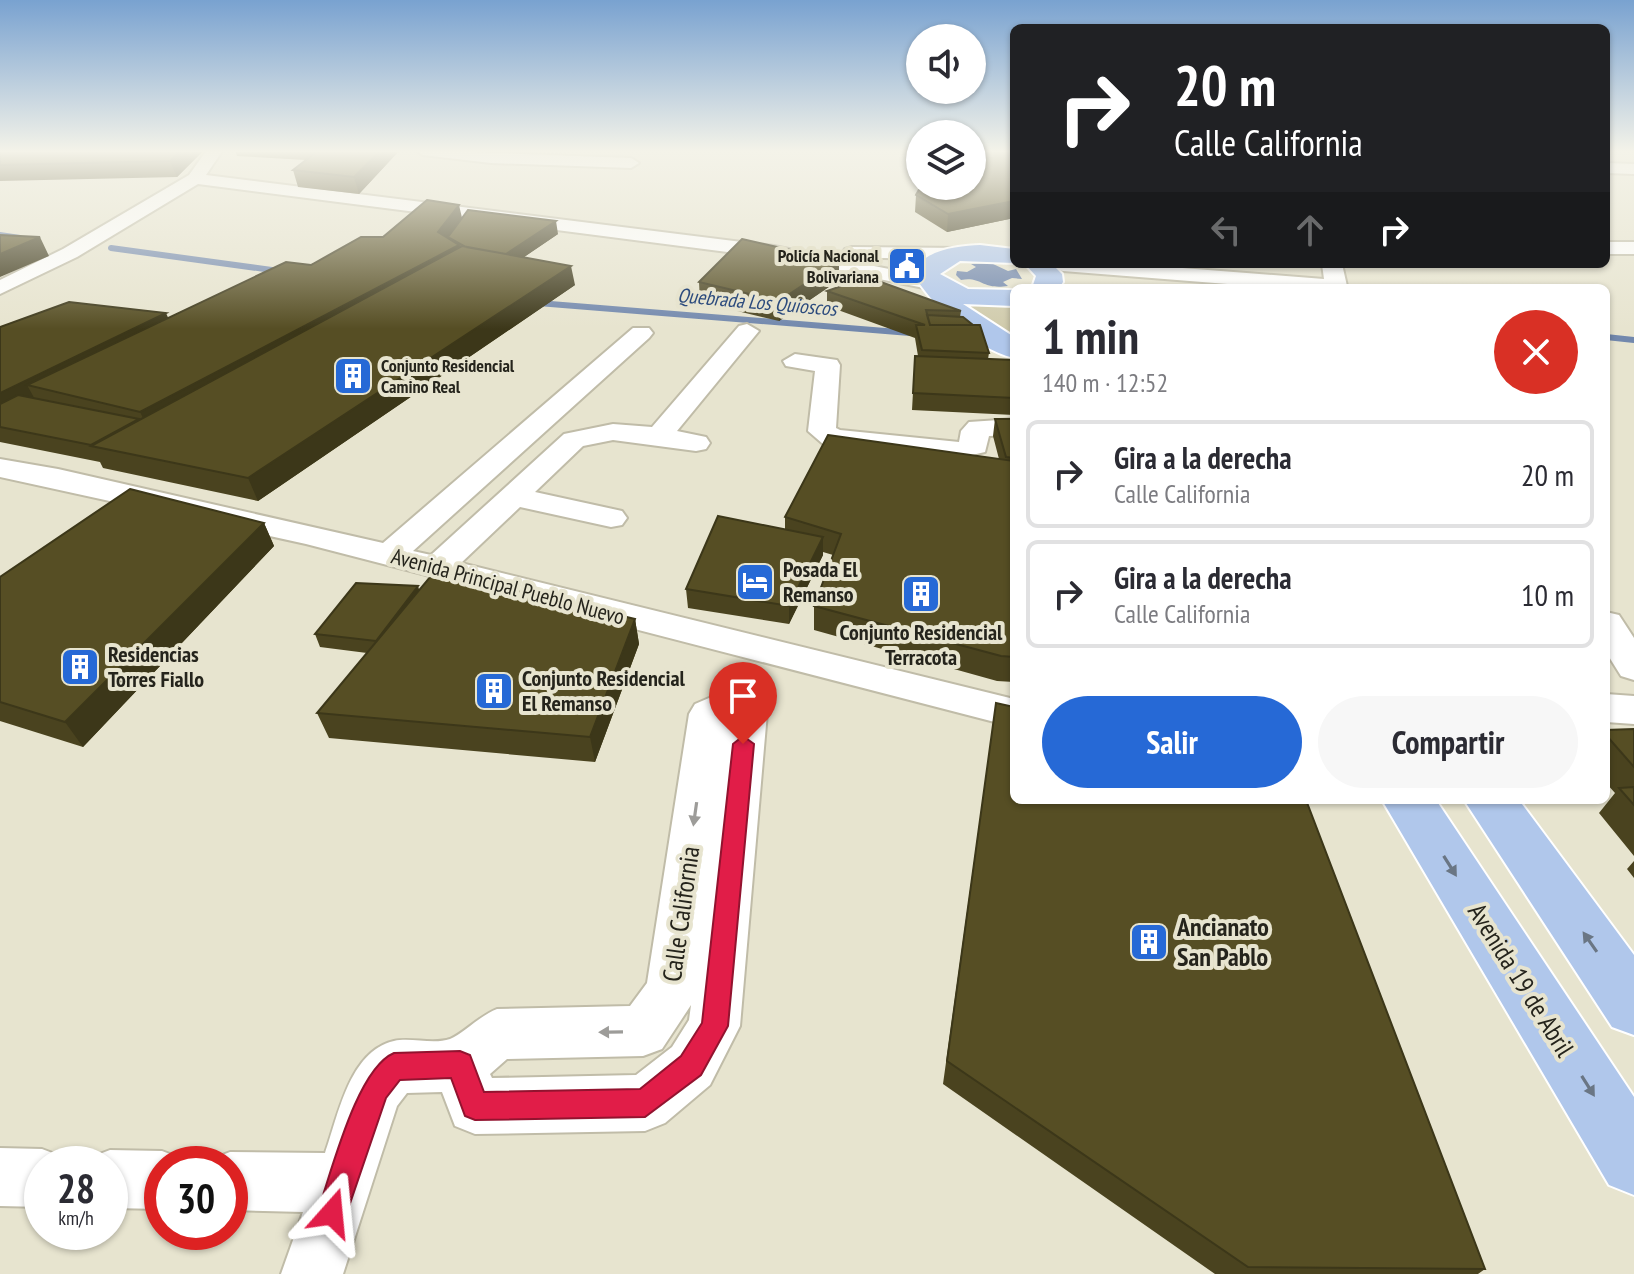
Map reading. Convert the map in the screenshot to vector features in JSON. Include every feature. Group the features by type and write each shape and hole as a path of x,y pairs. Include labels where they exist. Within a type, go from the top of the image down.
{"main road":[{"path":"1010,246 947,257 928,269 927,276 960,315 1010,346"},
{"path":"967,253 1010,256"},
{"path":"937,286 975,298 1010,298"},
{"name":"Avenida 19 de Abril","path":"1411,804 1634,1160"},
{"path":"1493,804 1634,1006"}],"street":[{"path":"0,288 70,253 144,209"},
{"path":"437,209 774,252 937,286"},
{"path":"774,252 967,253"},
{"path":"774,252 960,315"},
{"path":"1052,271 1335,279"},
{"path":"659,436 747,331"},
{"path":"389,555 641,333"},
{"path":"795,361 828,365 822,431 833,438 959,450 975,446 975,431 979,428 1010,427"},
{"path":"438,567 574,440 613,432 696,443"},
{"name":"Avenida Principal Pueblo Nuevo","path":"0,468 160,509 389,555 1010,712"},
{"path":"516,497 611,518"},
{"path":"1610,629 1634,667"},
{"name":"Calle California","path":"730,703 747,713 714,1026 691,1066 645,1103 475,1106 460,1065 497,1034 643,1031 671,992 709,714 730,703 753,649"},
{"path":"1610,708 1634,710"},
{"path":"312,1274 375,1090 394,1067 460,1065"},
{"path":"0,1177 24,1178"},
{"path":"248,1181 342,1183"}],"shaded area":[{"path":"1010,303 1010,335 963,306"}],"water":[{"path":"991,263 1008,271 1016,269 1022,279 1012,278 1003,282 1008,286 999,287 961,280 956,275 957,271 967,272 976,267 971,264"}],"building":[{"path":"416,209 456,209 438,232 459,245 140,412 27,385 286,262 311,265 361,237 383,237"},
{"path":"940,209 971,209 948,214"},
{"path":"468,210 556,221 506,254 466,247 448,237"},
{"path":"0,235 40,237 0,254"},
{"path":"742,239 839,261 779,301 699,282"},
{"name":"Conjunto Residencial Camino Real","path":"462,246 571,266 248,478 91,446"},
{"path":"867,277 961,311 926,310 930,325 980,325 989,353 922,350 916,325 925,325 827,291"},
{"path":"69,302 166,313 0,393 0,327"},
{"path":"927,315 963,317 973,325 930,325"},
{"path":"915,356 1010,360 1010,398 913,393"},
{"path":"18,395 139,419 91,445 0,427 0,404"},
{"path":"995,419 1010,419 1010,458 1006,457"},
{"name":"Conjunto Residencial Terracota","path":"828,435 1010,460 1010,657 814,606 841,534 785,517"},
{"name":"Residencias Torres Fiallo","path":"130,489 264,523 65,722 0,702 0,577"},
{"name":"Posada El Remanso","path":"718,516 823,537 789,606 686,589"},
{"name":"Conjunto Residencial El Remanso","path":"435,571 635,619 590,737 317,713"},
{"path":"356,583 418,586 376,641 315,634"},
{"name":"Ancianato San Pablo","path":"996,703 1010,706 1010,804 1308,804 1485,1269 1248,1267 947,1061"},
{"path":"1634,729 1634,767 1610,740 1610,730"},
{"path":"1634,787 1634,805 1619,788"}],"waterway":[{"name":"Quebrada Los Quioscos","path":"0,234 20,237"},
{"name":"Quebrada Los Quioscos","path":"118,249 111,248 279,271"},
{"name":"Quebrada Los Quioscos","path":"538,303 910,333"},
{"name":"Quebrada Los Quioscos","path":"1610,337 1634,340"}],"place":[{"name":"Policía Nacional Bolivariana","path":"907,266"},
{"name":"Conjunto Residencial Camino Real","path":"353,376"},
{"name":"Posada El Remanso","path":"755,582"},
{"name":"Conjunto Residencial Terracota","path":"921,594"},
{"name":"Residencias Torres Fiallo","path":"80,667"},
{"name":"Conjunto Residencial El Remanso","path":"494,691"},
{"name":"Ancianato San Pablo","path":"1149,942"}],"route":[{"path":"332,1213 375,1090 394,1067 460,1065 475,1106 645,1103 691,1066 714,1026 743,744"}]}
